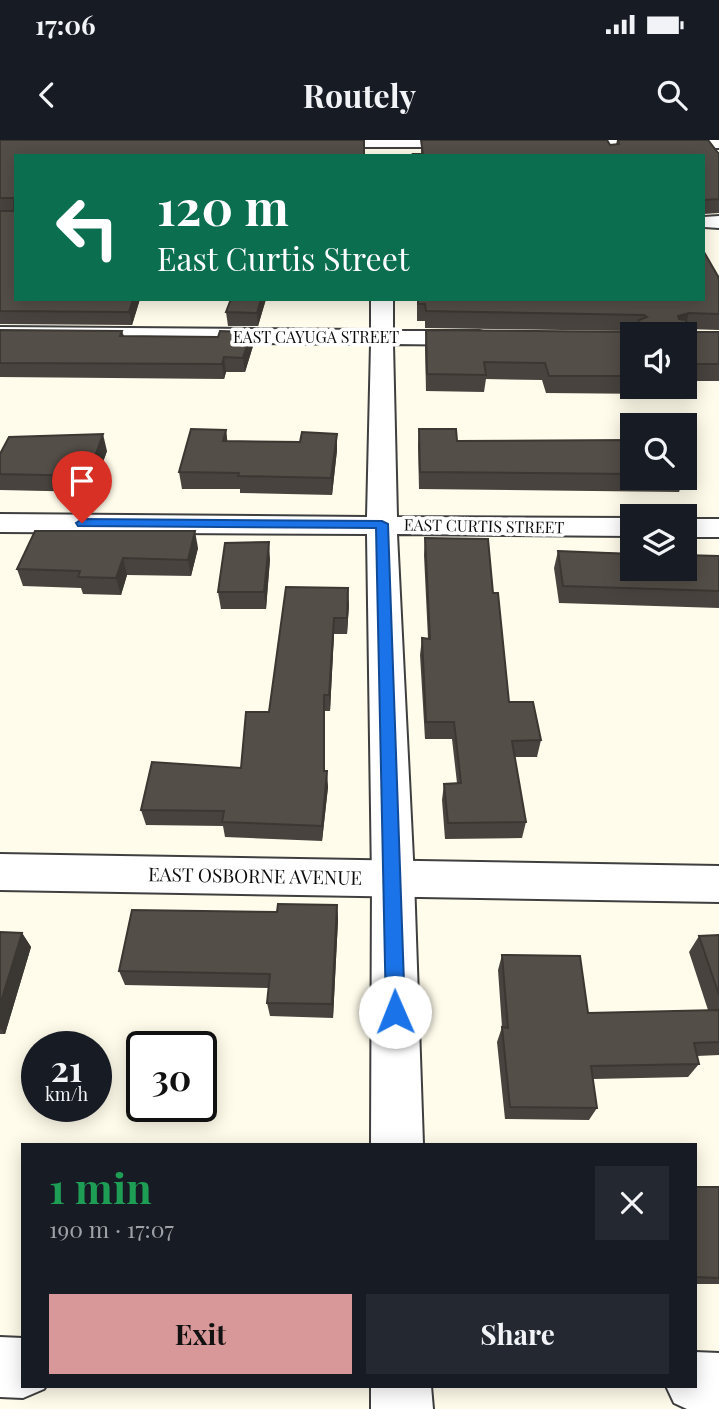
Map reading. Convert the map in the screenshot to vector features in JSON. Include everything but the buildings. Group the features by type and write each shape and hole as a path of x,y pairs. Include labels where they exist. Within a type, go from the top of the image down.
{"street":[{"path":"300,142 382,146 493,142"},
{"path":"534,142 719,142"},
{"path":"382,301 382,524 393,879 397,1143"},
{"name":"EAST CAYUGA STREET","path":"0,334 507,338"},
{"name":"EAST CURTIS STREET","path":"0,523 620,527"},
{"path":"697,528 719,528"},
{"name":"EAST OSBORNE AVENUE","path":"0,872 719,884"},
{"path":"0,1367 21,1368"},
{"path":"697,1382 719,1383"},
{"path":"401,1388 402,1409"}],"route":[{"path":"82,523 382,524 395,1012"}]}
